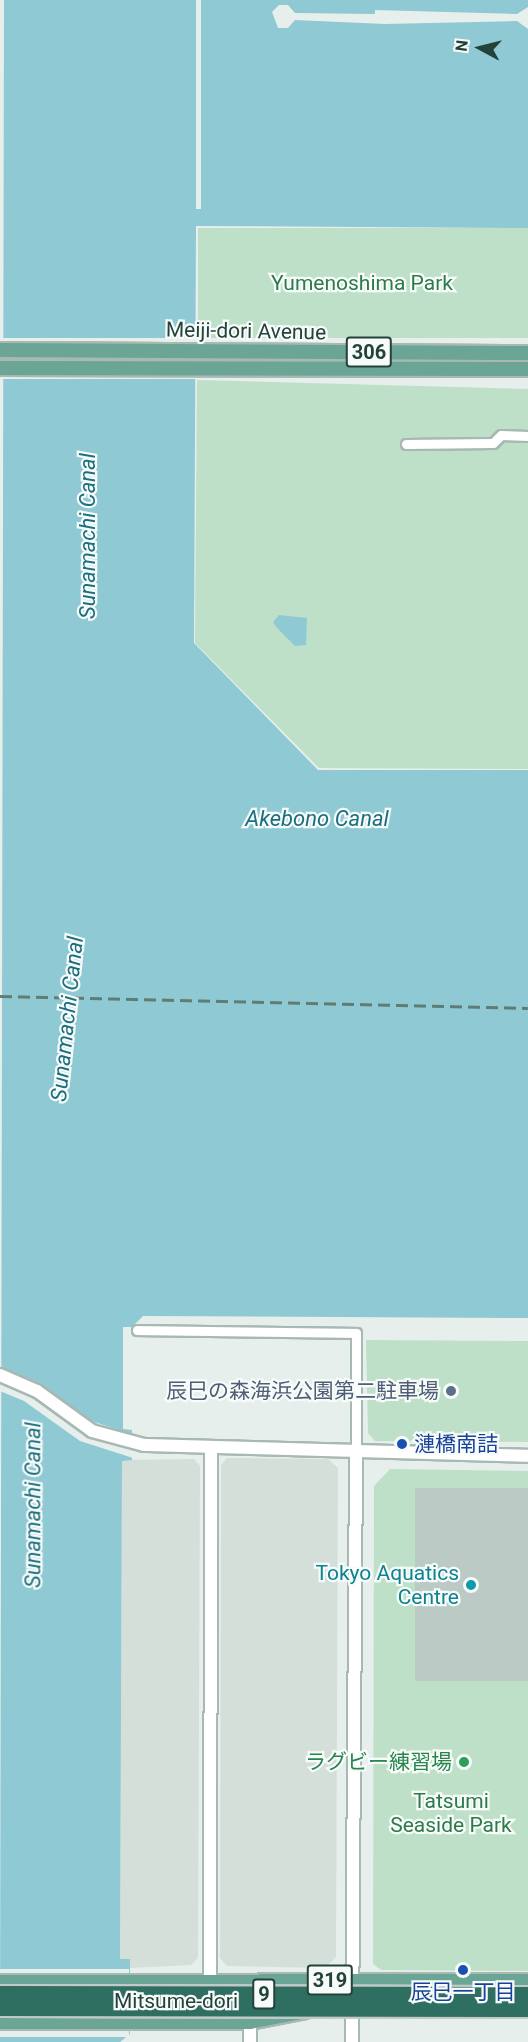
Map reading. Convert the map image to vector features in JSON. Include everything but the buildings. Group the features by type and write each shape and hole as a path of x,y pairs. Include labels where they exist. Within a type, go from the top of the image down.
{"highway":[{"name":"9","path":"0,1994 528,1997"},
{"name":"9","path":"0,2008 528,2009"}],"main road":[{"name":"Meiji-dori Avenue","path":"0,350 528,353"},
{"name":"Meiji-dori Avenue","path":"0,368 528,369"},
{"name":"Mitsume-dori","path":"0,1982 528,1981"},
{"path":"155,1983 161,1992 178,2000 241,2005 249,2011 250,2022"},
{"name":"Mitsume-dori","path":"0,2022 250,2022 277,2020 352,2005 528,1997"},
{"path":"352,2005 528,2013"}],"street":[{"path":"406,444 493,443 501,435 528,436"},
{"path":"137,1330 356,1333 352,2042"},
{"path":"0,1375 37,1392 92,1431 134,1447"},
{"path":"0,1382 25,1392 91,1437 134,1447 528,1456"},
{"path":"210,1982 211,1450"},
{"path":"250,2022 250,2042"}],"shaded area":[{"path":"227,1458 328,1459 338,1468 336,1957 325,1968 227,1966 220,1958 221,1465"},
{"path":"194,1459 200,1466 198,1958 191,1965 130,1968 130,1959 120,1959 122,1460"}],"green space":[{"name":"Yumenoshima Park","path":"198,228 528,228 528,338 198,338"},
{"path":"197,380 528,389 528,769 319,768 195,643"},
{"name":"辰巳の森海浜公園第二駐車場","path":"366,1340 528,1341 528,1442 375,1441 368,1433"},
{"name":"Tatsumi Seaside Park","path":"390,1469 528,1471 528,1971 381,1970 373,1964 374,1486"}],"water":[{"path":"4,0 528,0 528,228 196,226 194,643 318,770 528,770 528,1318 143,1316 132,1327 123,1327 123,1429 132,1430 132,1460 122,1461 120,1959 130,1959 130,2034 120,2042 0,2042"},
{"path":"279,615 307,618 306,645 295,646 277,628 273,622"}],"pier":[{"path":"196,0 201,0 201,209 196,209"},
{"path":"279,5 288,5 295,13 375,14 375,10 517,14 528,7 528,29 517,21 385,24 295,20 288,28 278,28 272,12"},
{"path":"0,338 198,338 198,379 0,379"},
{"path":"0,1367 35,1381 92,1421 133,1435 133,1458 80,1441 24,1401 0,1391"},
{"path":"0,1969 129,1969 129,2037 0,2037"}],"railway":[{"path":"0,996 528,1008"}],"place":[{"name":"辰巳の森海浜公園第二駐車場","path":"451,1391"},
{"name":"漣橋南詰","path":"402,1444"},
{"name":"Tokyo Aquatics Centre","path":"471,1585"},
{"name":"ラグビー練習場","path":"464,1762"},
{"name":"辰巳一丁目","path":"463,1970"}],"water label":[{"name":"Sunamachi Canal","path":"88,536"},
{"name":"Akebono Canal","path":"317,819"},
{"name":"Sunamachi Canal","path":"67,1019"},
{"name":"Sunamachi Canal","path":"33,1505"}]}
